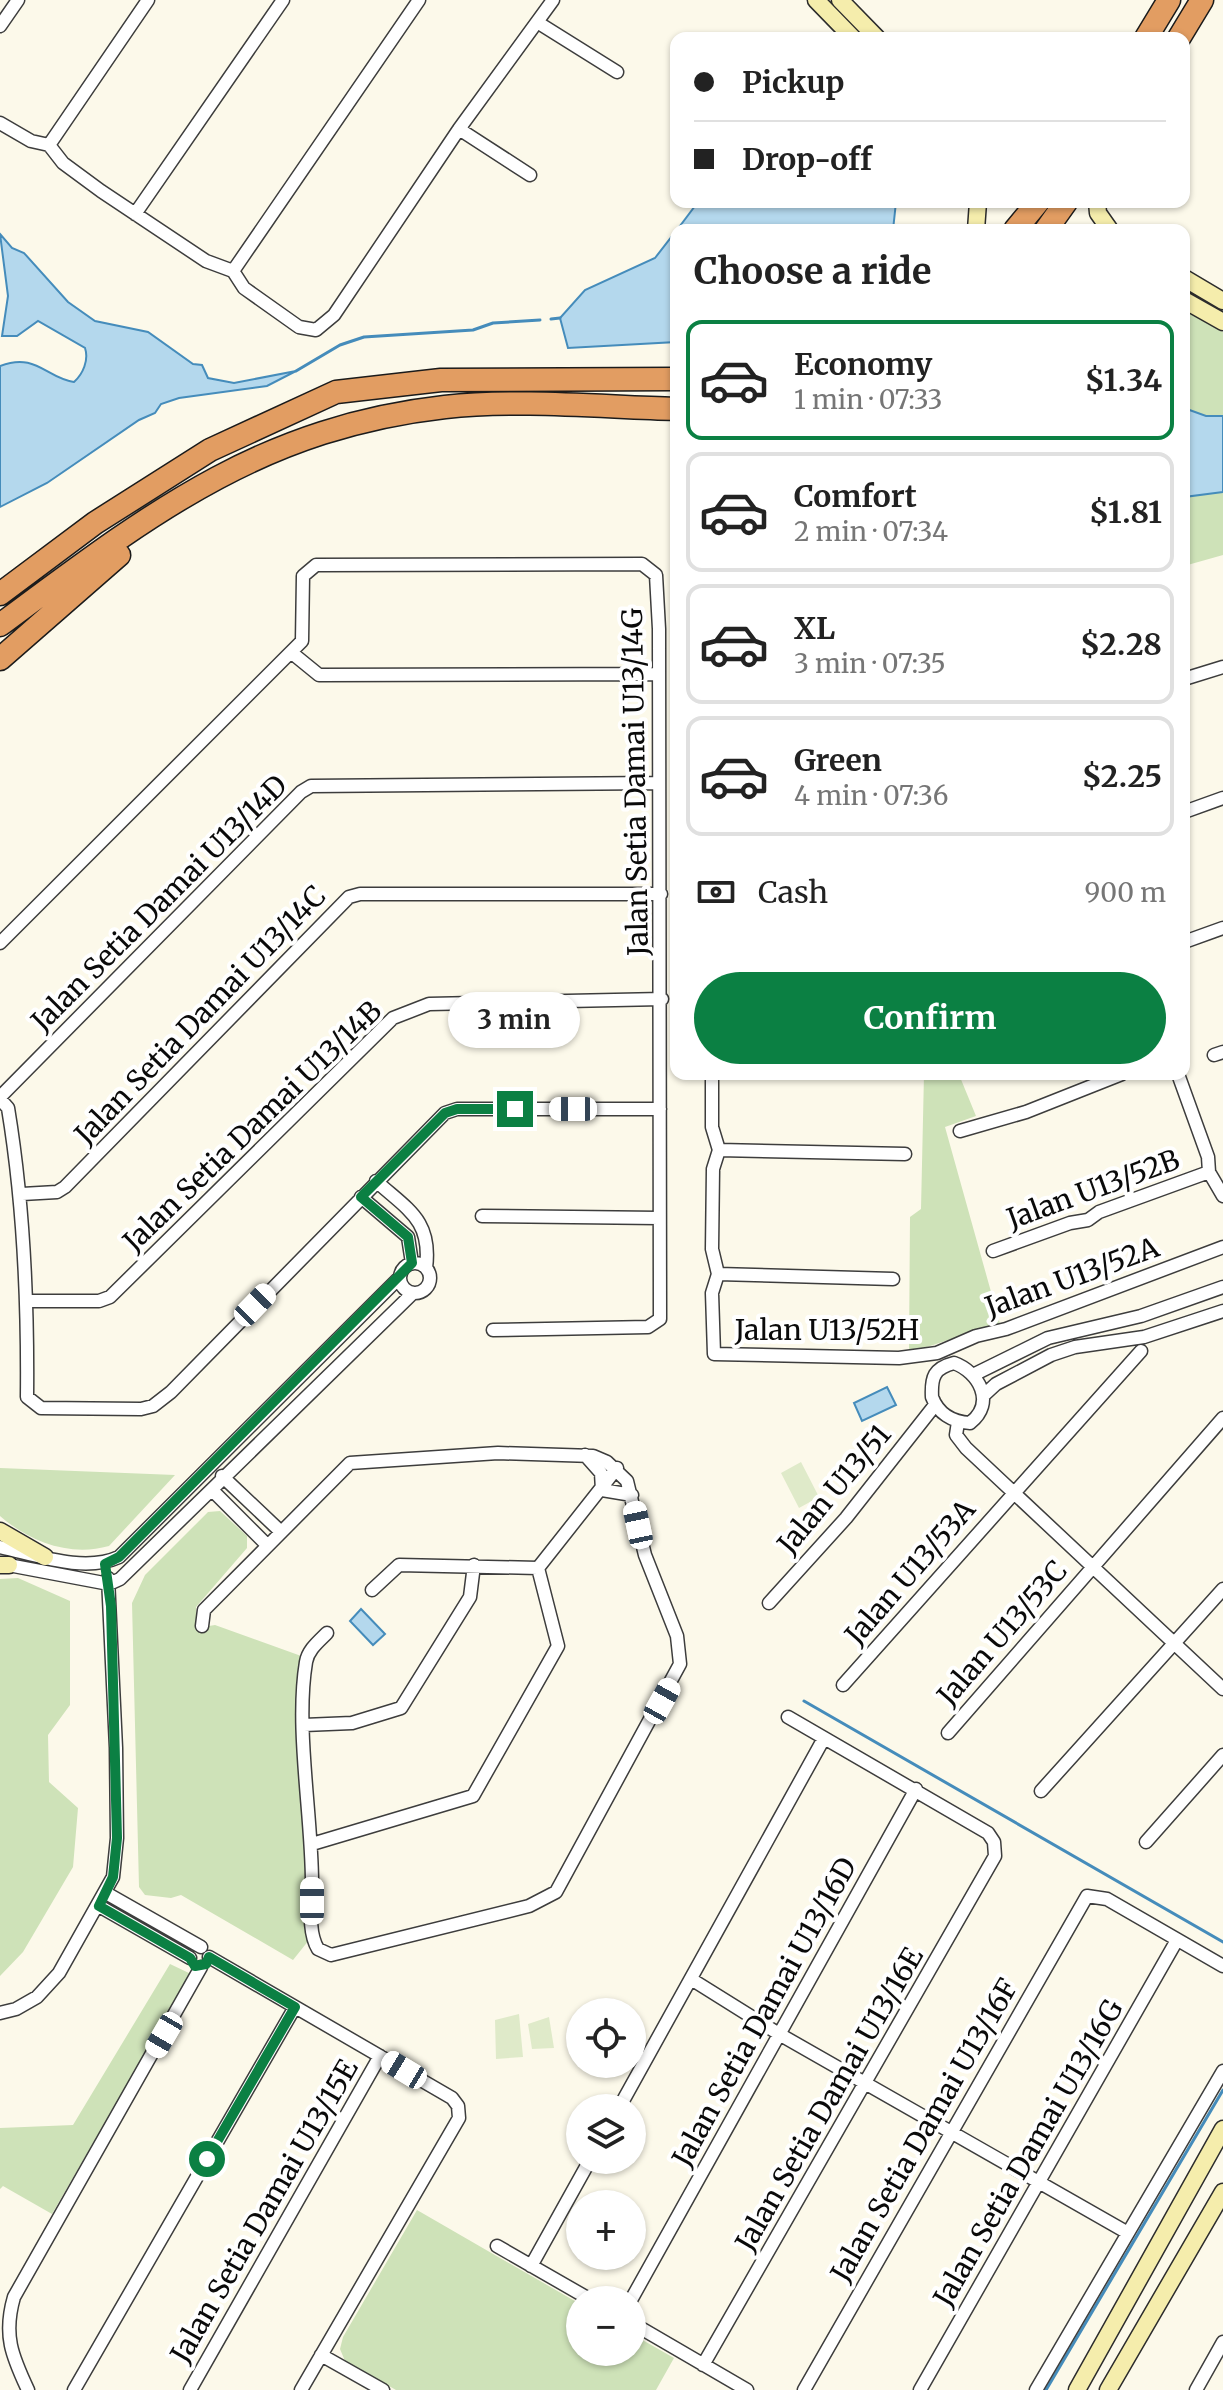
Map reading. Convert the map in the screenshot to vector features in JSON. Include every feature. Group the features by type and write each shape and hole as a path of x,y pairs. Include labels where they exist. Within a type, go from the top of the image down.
{"highway":[{"path":"1150,32 1169,0"},
{"path":"1183,32 1202,0"},
{"path":"1020,224 1033,208"},
{"path":"0,594 95,523 210,450 336,392 441,380 670,379"},
{"path":"0,625 162,507 223,473 302,437 386,415 449,406 670,409"},
{"path":"0,659 74,591 223,473"},
{"path":"0,574 40,549 95,523"}],"street":[{"path":"0,26 18,0"},
{"path":"49,145 148,0"},
{"path":"135,214 283,0"},
{"path":"233,271 419,0"},
{"path":"0,123 31,141 49,145 63,163 135,214 206,261 233,271 244,288 299,327 316,330 334,315 459,129 553,0"},
{"path":"816,0 847,32"},
{"path":"840,0 871,32"},
{"path":"537,22 617,72"},
{"path":"459,129 530,175"},
{"path":"1190,282 1223,301"},
{"path":"1190,303 1223,322"},
{"name":"Jalan Setia Damai U13/14G","path":"292,653 302,641 305,629 303,576 316,565 642,564 656,575 662,999 660,1314 656,1324 648,1327 493,1330"},
{"path":"0,943 292,653 319,675 657,674"},
{"path":"1190,677 1223,667"},
{"name":"Jalan Setia Damai U13/14D","path":"0,1098 176,916 301,792 311,786 659,783"},
{"path":"1190,810 1223,798"},
{"name":"Jalan Setia Damai U13/14C","path":"22,1194 57,1192 65,1187 349,897 360,894 661,894"},
{"path":"1190,940 1223,928"},
{"name":"Jalan Setia Damai U13/14B","path":"28,1301 99,1301 110,1297 393,1018 409,1009 429,1004 662,999"},
{"name":"Jalan U13/52H","path":"712,1080 712,1127 719,1150 713,1169 712,1249 718,1274 712,1293 714,1354 939,1360"},
{"path":"960,1131 1026,1112 1107,1080"},
{"path":"1180,1080 1208,1157 1209,1172 1223,1196"},
{"path":"0,1098 8,1108 22,1194 28,1301 27,1397 41,1408 141,1409 153,1406 445,1113 457,1109 660,1109"},
{"path":"719,1150 905,1154"},
{"name":"Jalan U13/52B","path":"993,1251 1070,1223 1088,1220 1099,1212 1209,1172"},
{"path":"3,1564 109,1584 133,1569 412,1294 422,1292 428,1286 427,1234 414,1216 376,1181"},
{"path":"361,1197 408,1237 412,1263"},
{"path":"482,1216 659,1218"},
{"name":"Jalan U13/52A","path":"939,1360 976,1336 1006,1329 1223,1247"},
{"path":"412,1263 426,1268"},
{"path":"0,1547 45,1557 105,1564 119,1557 412,1263"},
{"path":"718,1274 893,1279"},
{"path":"399,1278 404,1290 412,1294"},
{"path":"973,1375 1048,1338 1141,1316 1223,1287"},
{"path":"984,1395 996,1384 1051,1355 1075,1347 1144,1337 1223,1311"},
{"path":"363,1314 376,1321 376,1329"},
{"name":"Jalan U13/53A","path":"843,1685 1141,1351"},
{"path":"939,1360 954,1363 973,1375 984,1395 983,1406 970,1423 958,1422 935,1405 931,1383 939,1360"},
{"name":"Jalan U13/51","path":"769,1603 846,1518 935,1405"},
{"name":"Jalan U13/53C","path":"948,1733 1223,1418"},
{"path":"958,1422 956,1435 966,1448 1223,1689"},
{"path":"202,1626 204,1610 350,1463 498,1453 585,1455 599,1458 617,1468 627,1481 645,1555 677,1636 680,1664 556,1892 529,1906 340,1954 324,1953 314,1942 312,1844 304,1725 306,1663 314,1644 327,1633"},
{"path":"585,1455 601,1473 602,1490"},
{"path":"208,1468 226,1478 280,1531"},
{"path":"538,1568 617,1468"},
{"path":"602,1490 632,1495"},
{"path":"213,1491 267,1545"},
{"path":"0,1531 45,1557"},
{"path":"0,2013 16,2009 37,1997 59,1973 113,1877 117,1805 109,1584 105,1564"},
{"path":"372,1590 399,1565 538,1568"},
{"path":"304,1725 352,1723 401,1708 470,1597 474,1565"},
{"path":"312,1844 452,1806 473,1796 558,1646 538,1568"},
{"path":"1041,1791 1223,1589"},
{"path":"788,1717 823,1740 916,1789"},
{"path":"627,2094 823,1740"},
{"path":"1146,1842 1223,1755"},
{"name":"Jalan Setia Damai U13/16E","path":"703,2365 995,1856 994,1842 988,1833 916,1789"},
{"name":"Jalan Setia Damai U13/16D","path":"639,2286 916,1789"},
{"path":"113,1877 126,1904"},
{"path":"106,1893 204,1957 452,2098 458,2106 459,2118 301,2390"},
{"name":"Jalan Setia Damai U13/16F","path":"804,2390 1087,1896 1107,1899 1177,1940"},
{"path":"99,1906 190,1958 192,1964 204,1957"},
{"path":"87,1926 121,1919"},
{"path":"1177,1940 1223,1966"},
{"name":"Jalan Setia Damai U13/16G","path":"920,2390 1177,1940"},
{"path":"28,2390 16,2365 6,2323 14,2297 204,1957"},
{"path":"691,1979 779,2034 1128,2233"},
{"path":"74,2390 295,2007"},
{"name":"Jalan Setia Damai U13/15E","path":"190,2390 380,2056"},
{"path":"1036,2390 1223,2071"},
{"path":"1077,2390 1223,2129"},
{"path":"531,2266 582,2174"},
{"path":"1108,2390 1223,2192"},
{"path":"497,2246 566,2286"},
{"path":"646,2331 747,2390"},
{"path":"1196,2390 1223,2342"},
{"path":"321,2355 383,2390"}],"green space":[{"path":"1190,313 1223,332 1223,555 1190,564"},
{"path":"924,1080 961,1080 976,1116 945,1127 1000,1324 909,1352 910,1217 921,1209"},
{"path":"801,1462 819,1497 799,1508 781,1473"},
{"path":"0,1468 175,1475 109,1546 80,1550 37,1540 0,1516"},
{"path":"220,1511 247,1536 247,1548 196,1607 197,1628 215,1625 304,1657 309,1940 293,1960 181,1895 171,1898 145,1895 139,1887 132,1603 145,1575 208,1512"},
{"path":"18,1578 70,1601 70,1705 48,1735 49,1782 78,1808 73,1867 23,1952 0,1976 0,1579"},
{"path":"170,1964 191,1974 52,2214 3,2186 0,2189 0,2128 73,2125"},
{"path":"519,2014 523,2057 496,2059 495,2020"},
{"path":"549,2017 554,2048 532,2049 528,2024"},
{"path":"417,2210 566,2296 566,2366 646,2366 646,2342 674,2358 656,2390 396,2390 345,2361 340,2349 343,2337"}],"water":[{"path":"694,208 895,208 894,224 682,224"},
{"path":"0,234 12,248 24,253 68,302 95,321 148,332 193,364 202,365 208,378 234,383 296,371 267,386 179,398 161,404 155,413 139,420 47,483 0,507 0,366 23,362 74,382 82,371 86,357 85,348 38,321 17,336 2,336 8,296"},
{"path":"670,239 670,342 568,348 560,318 585,290 655,258"},
{"path":"1190,410 1206,416 1223,416 1223,492 1190,496"},
{"path":"887,1387 896,1405 862,1421 854,1403"},
{"path":"361,1609 385,1634 373,1645 350,1621"}],"waterway":[{"path":"551,319 560,318"},
{"path":"296,371 340,345 364,337 473,330 493,323 540,320"},
{"path":"804,1701 1223,1942"},
{"path":"1046,2390 1223,2090"}],"route":[{"path":"207,2159 295,2007 209,1957 206,1964 195,1966 190,1958 99,1906 113,1877 117,1838 111,1606 105,1564 119,1557 412,1263 408,1237 361,1197 445,1113 457,1109 515,1109"}]}
